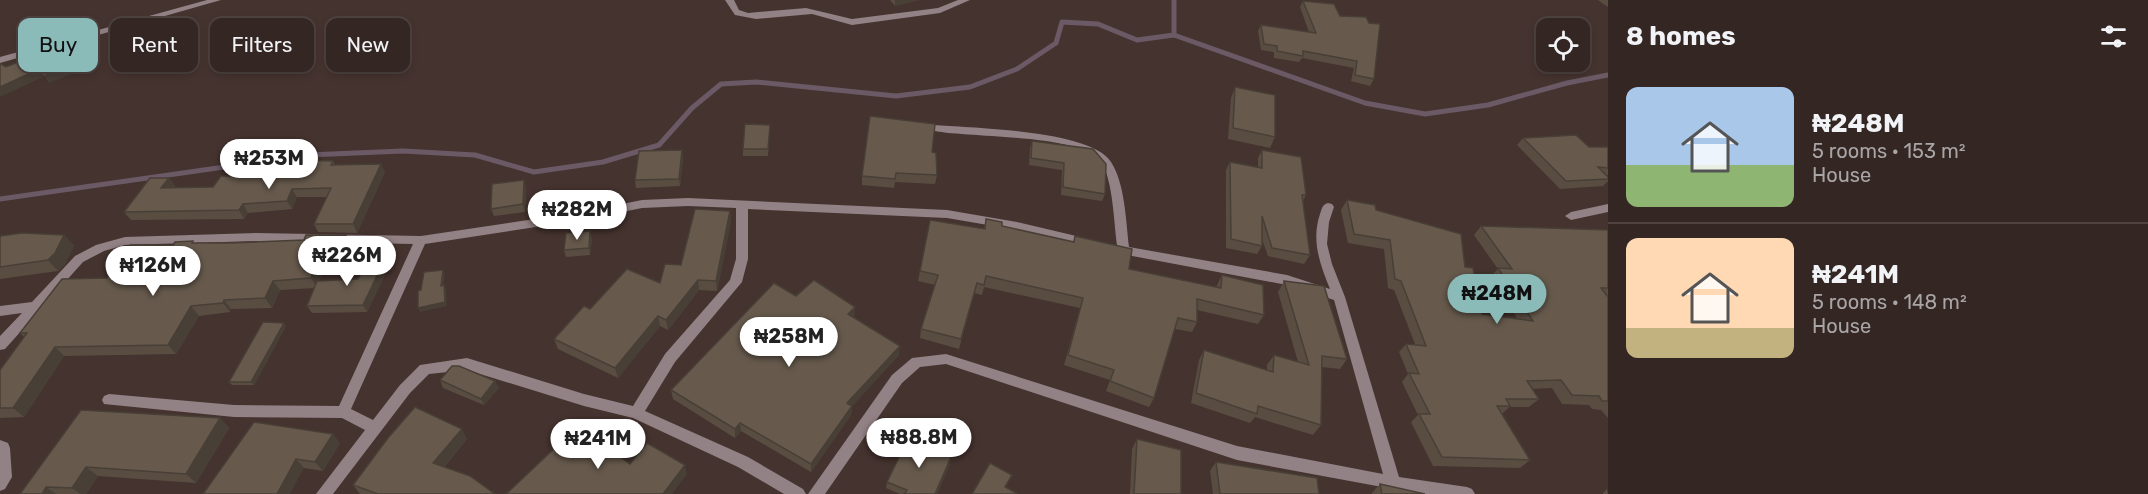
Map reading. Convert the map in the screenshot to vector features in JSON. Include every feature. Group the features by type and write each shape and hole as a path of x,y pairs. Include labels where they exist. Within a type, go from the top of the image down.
{"street":[{"path":"0,60 217,0"},
{"path":"729,0 735,12 751,16 807,10 821,12 840,21 852,22 940,10 966,0"},
{"path":"934,128 1026,136 1081,146 1097,152 1109,166 1113,176 1124,251"},
{"path":"0,345 79,259 100,248 125,241 257,237 421,240 588,216 642,204 688,202 947,214 1017,226 1124,251 1287,280 1339,297"},
{"path":"636,413 670,358 736,282 742,259 742,204"},
{"path":"1328,207 1323,222 1322,244 1326,264 1339,297 1393,483"},
{"path":"1571,216 1608,208"},
{"path":"343,412 421,240"},
{"path":"0,311 36,306"},
{"path":"816,494 897,379 916,362 946,359 1237,453 1393,483 1467,494"},
{"path":"324,494 405,389 425,369 467,364 584,400 636,413 743,462 798,494"},
{"path":"109,400 234,411 343,412 375,428"},
{"path":"0,446 3,448 5,477 0,484"}],"building":[{"path":"1303,1 1334,4 1340,16 1366,17 1369,23 1380,24 1374,79 1355,75 1357,61 1303,51 1303,56 1277,51 1277,46 1264,44 1261,25 1316,33"},
{"path":"18,62 18,72 33,72 0,87 0,64 6,67"},
{"path":"39,72 53,72 44,76"},
{"path":"1235,87 1275,95 1275,137 1233,128"},
{"path":"870,116 935,124 932,152 936,153 937,175 896,173 895,179 862,176"},
{"path":"745,124 770,125 768,149 743,149"},
{"path":"1576,135 1589,147 1608,147 1608,168 1598,167 1608,179 1566,181 1523,138"},
{"path":"1032,141 1093,149 1106,164 1105,194 1063,187 1064,163 1031,158"},
{"path":"682,150 679,179 635,180 639,151"},
{"path":"1262,150 1301,157 1306,195 1302,195 1310,255 1272,248 1262,216 1262,246 1231,239 1230,162 1262,168"},
{"path":"304,160 333,161 331,165 381,164 353,224 314,224 331,188 292,189 287,201 243,204 239,210 124,212 150,178 169,178 161,188 213,187 221,176 266,176 273,163"},
{"path":"524,180 523,204 491,209 492,184"},
{"path":"1347,200 1375,205 1376,210 1461,234 1465,267 1473,268 1482,314 1533,321 1498,268 1512,269 1481,226 1608,230 1608,288 1601,288 1608,297 1608,401 1602,401 1599,396 1572,395 1561,380 1527,381 1539,399 1506,399 1510,406 1497,406 1530,460 1442,457 1419,414 1430,414 1409,373 1419,374 1406,344 1426,346 1401,281 1395,279 1390,240 1354,234"},
{"path":"695,209 730,211 716,281 698,280 666,320 658,316 615,368 554,339 584,306 590,309 627,269 660,283 665,264 681,265"},
{"path":"986,219 1002,222 1002,226 1074,242 1075,236 1132,249 1129,269 1221,288 1222,275 1263,285 1264,315 1197,299 1197,322 1178,318 1154,398 1110,381 1114,370 1068,355 1083,298 986,276 984,285 977,283 961,339 921,329 938,275 920,271 930,220 985,229"},
{"path":"590,231 589,248 564,250 566,233"},
{"path":"22,233 64,235 55,253 48,260 0,267 0,236"},
{"path":"306,235 346,235 341,247 322,248 311,278 273,281 265,298 224,300 223,303 191,306 168,345 55,347 13,408 0,408 0,370 27,333 20,333 62,279 107,278 130,245 173,245 175,242 193,241 192,243 231,243 304,240"},
{"path":"370,256 386,257 363,305 307,306 317,281 358,279"},
{"path":"443,270 441,286 444,285 445,302 418,308 418,291 421,290 424,272"},
{"path":"814,280 855,307 848,314 900,346 847,403 852,406 811,464 740,423 735,429 671,390 774,283 796,296"},
{"path":"1284,281 1324,286 1347,359 1322,356 1321,425 1258,406 1257,414 1196,393 1204,350 1273,372 1274,355 1309,365"},
{"path":"263,322 284,323 251,382 229,382"},
{"path":"452,366 459,366 495,381 481,399 440,380"},
{"path":"415,407 462,429 433,463 470,476 495,494 378,494 353,485 388,438"},
{"path":"81,410 220,418 186,474 86,467 72,488 46,487 42,494 20,494"},
{"path":"254,422 333,434 315,462 296,459 277,494 203,494"},
{"path":"578,426 630,464 647,443 685,465 663,494 506,494"},
{"path":"908,439 951,457 935,494 904,494 907,490 887,482"},
{"path":"1137,439 1181,450 1181,494 1134,494"},
{"path":"1216,462 1317,478 1319,494 1220,494"},
{"path":"990,463 1012,475 1005,487 1018,494 972,494"},
{"path":"1380,484 1425,494 1382,494"}],"waterway":[{"path":"1174,0 1174,35"},
{"path":"0,199 308,155 403,151 475,155 534,172 603,162 659,145 692,108 721,84 756,82 896,96 970,87 1017,69 1056,43 1062,22 1098,24 1137,40 1174,35"},
{"path":"1174,35 1365,103 1425,114 1488,105 1567,83 1608,75"}]}
